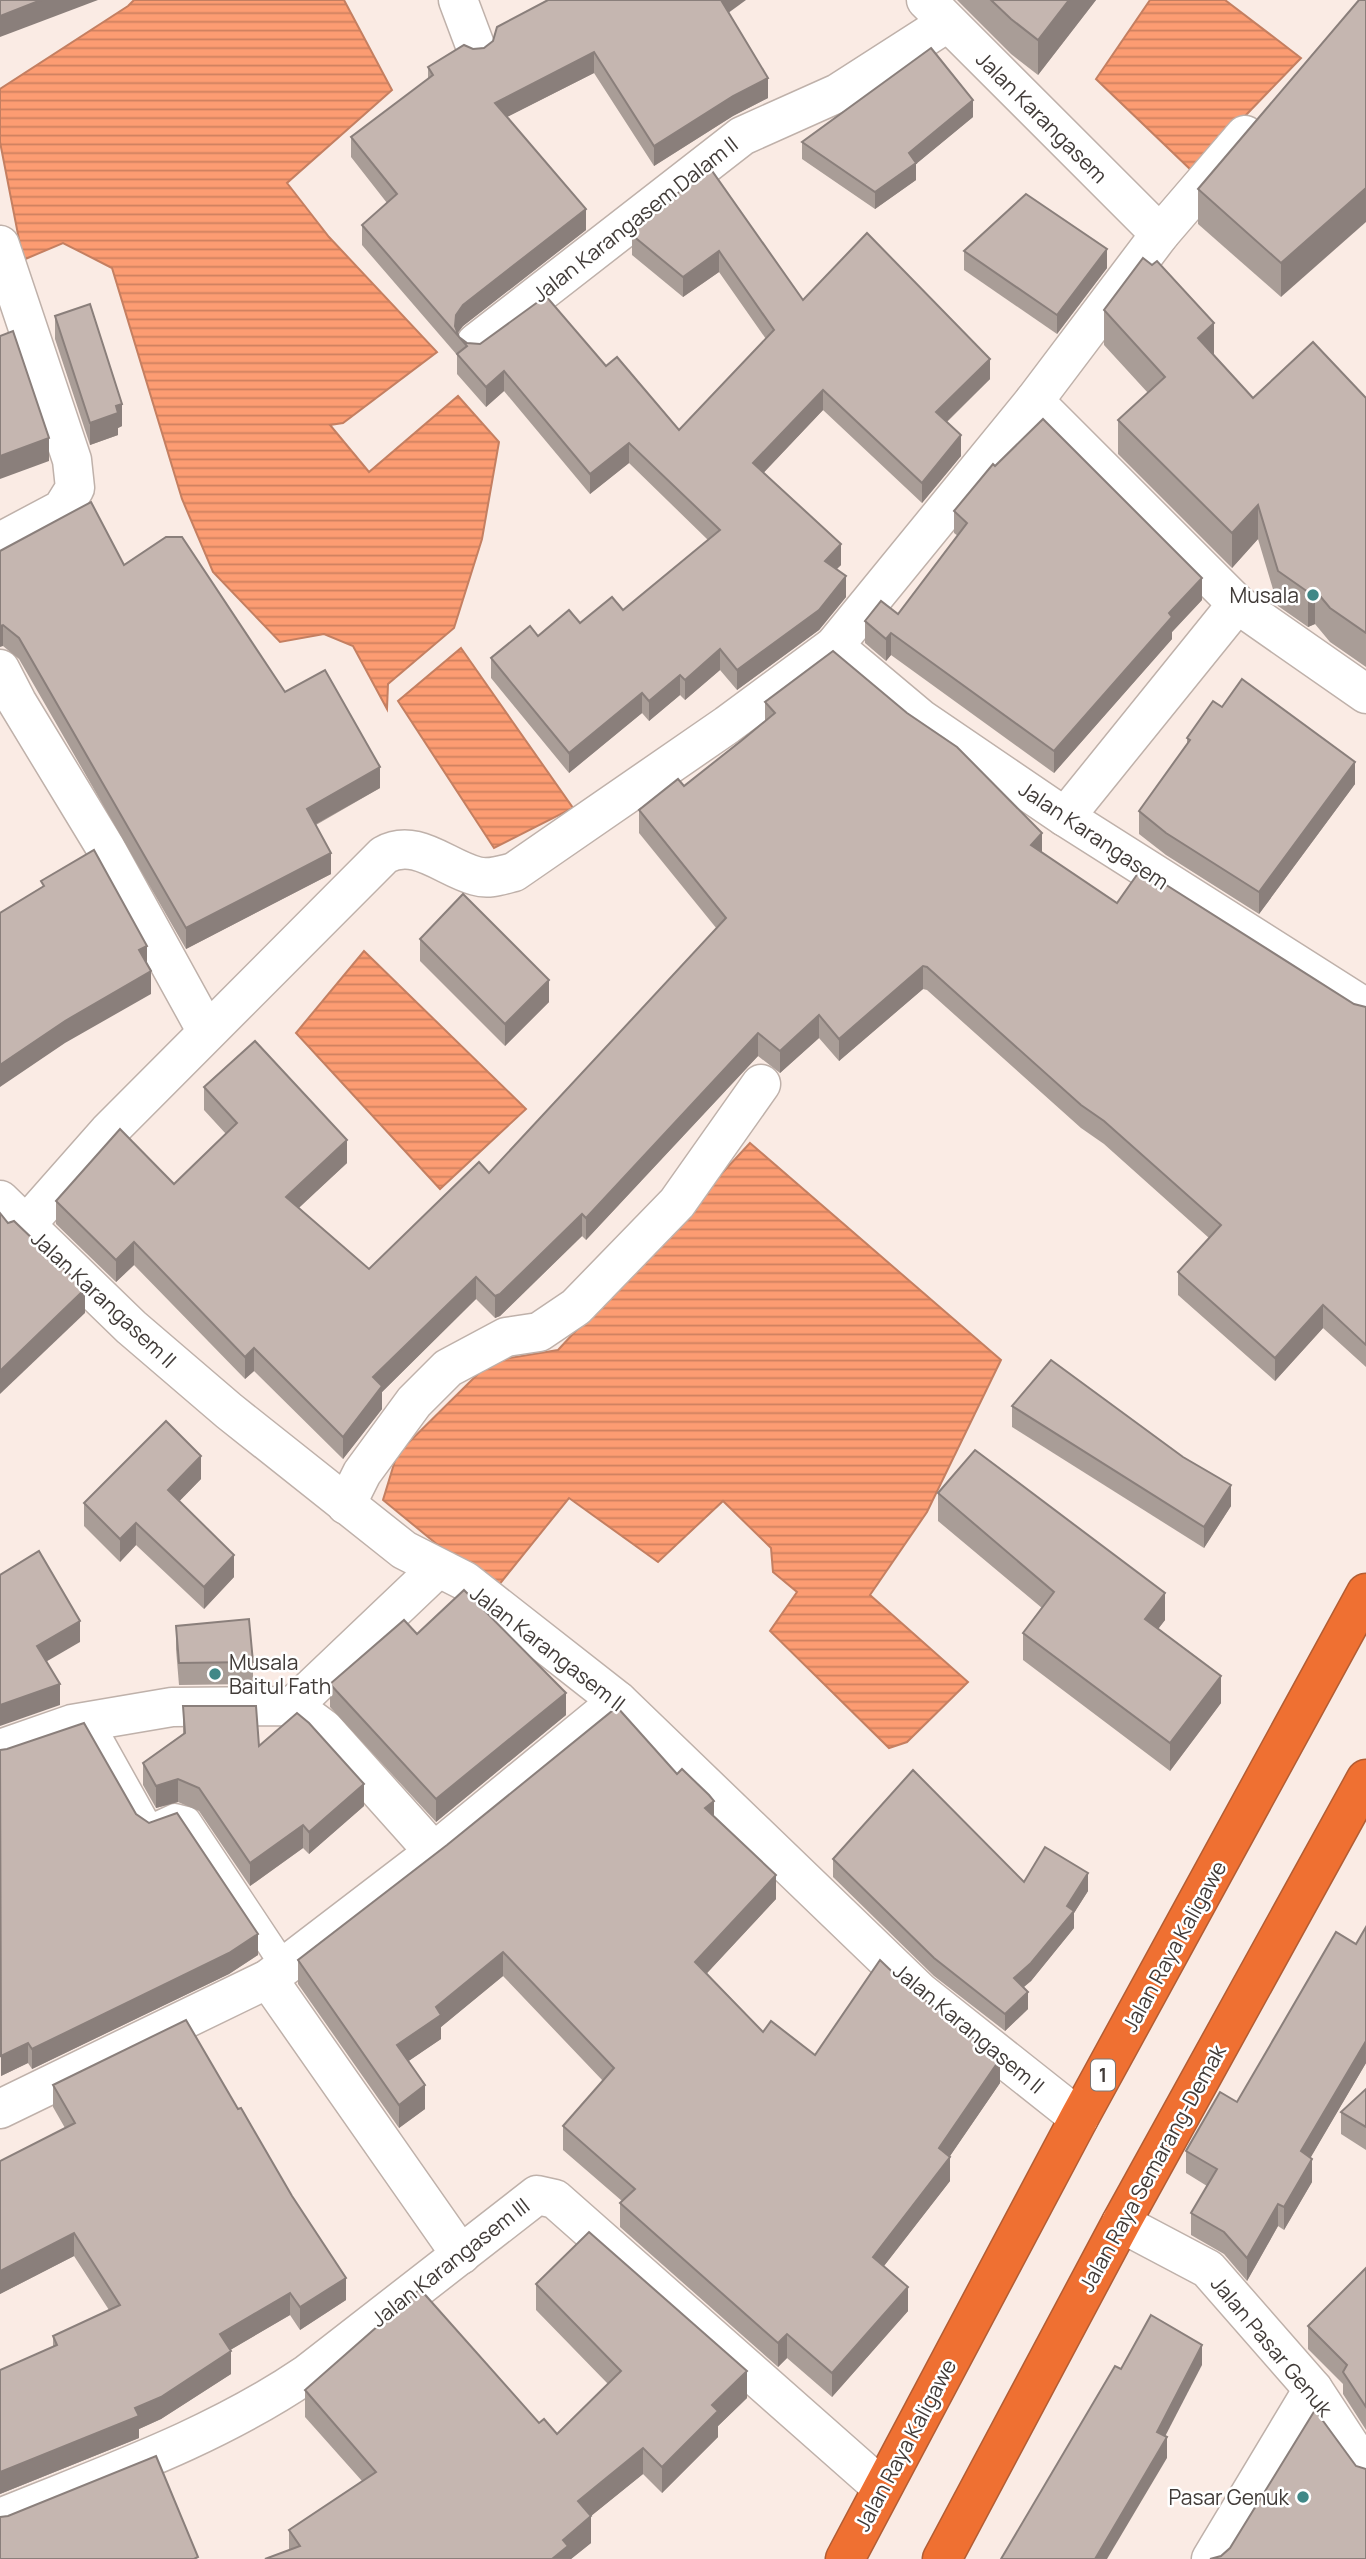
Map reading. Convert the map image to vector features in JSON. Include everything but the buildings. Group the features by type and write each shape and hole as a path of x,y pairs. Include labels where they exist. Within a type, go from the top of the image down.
{"highway":[{"name":"Jalan Raya Kaligawe","path":"845,2559 1079,2118 1366,1593"},
{"name":"Jalan Raya Semarang-Demak","path":"942,2559 1121,2223 1366,1779"}],"street":[{"path":"458,0 476,48"},
{"name":"Jalan Karangasem","path":"936,11 1160,234"},
{"name":"Jalan Karangasem Dalam II","path":"476,343 742,136 838,93 936,11"},
{"path":"12,1213 108,1132 384,855 395,849 409,848 478,877 495,877 514,872 834,646 1034,401 1160,234 1268,107"},
{"path":"0,246 72,460 75,488 62,509 0,542"},
{"path":"1034,401 1237,604 1366,694"},
{"path":"1065,817 1237,604"},
{"name":"Jalan Karangasem","path":"834,646 921,719 1065,817 1366,1008"},
{"path":"0,669 105,847 208,1032"},
{"path":"346,1505 362,1473 414,1402 449,1368 506,1337 539,1332 576,1307 677,1203 761,1084"},
{"name":"Jalan Karangasem II","path":"12,1213 131,1327 346,1505 404,1550 465,1581 618,1700 920,1992 1079,2118"},
{"path":"293,1706 438,1568"},
{"path":"0,2109 276,1972 434,1852 618,1700"},
{"path":"0,1749 89,1720 172,1707 293,1706 324,1729 434,1852"},
{"path":"276,1972 461,2255"},
{"name":"Jalan Karangasem III","path":"0,2518 201,2435 270,2399 537,2195 555,2199 881,2487"},
{"name":"Jalan Pasar Genuk","path":"1121,2223 1208,2269 1313,2389 1366,2470"},
{"path":"1210,2559 1313,2389"}],"lane":[{"path":"89,1720 147,1824 151,1828 175,1817 187,1820 276,1972"}],"shaded area":[{"path":"134,0 344,0 392,90 287,183 329,237 437,352 343,423 330,425 369,472 458,396 499,442 482,539 454,628 388,684 387,709 353,646 324,634 280,642 213,572 182,499 112,268 63,243 23,260 0,142 0,89"},
{"path":"1150,0 1225,0 1301,58 1192,171 1096,79"},
{"path":"461,648 573,808 494,848 398,701"},
{"path":"364,951 526,1109 440,1189 296,1033"},
{"path":"750,1143 1001,1360 927,1512 870,1595 968,1682 907,1742 889,1748 770,1631 797,1592 773,1572 771,1548 723,1501 658,1562 569,1498 494,1591 383,1500 397,1454 491,1361 558,1350"}],"place":[{"name":"Musala","path":"1313,595"},
{"name":"Musala Baitul Fath","path":"215,1674"},
{"name":"Pasar Genuk","path":"1303,2497"}]}
